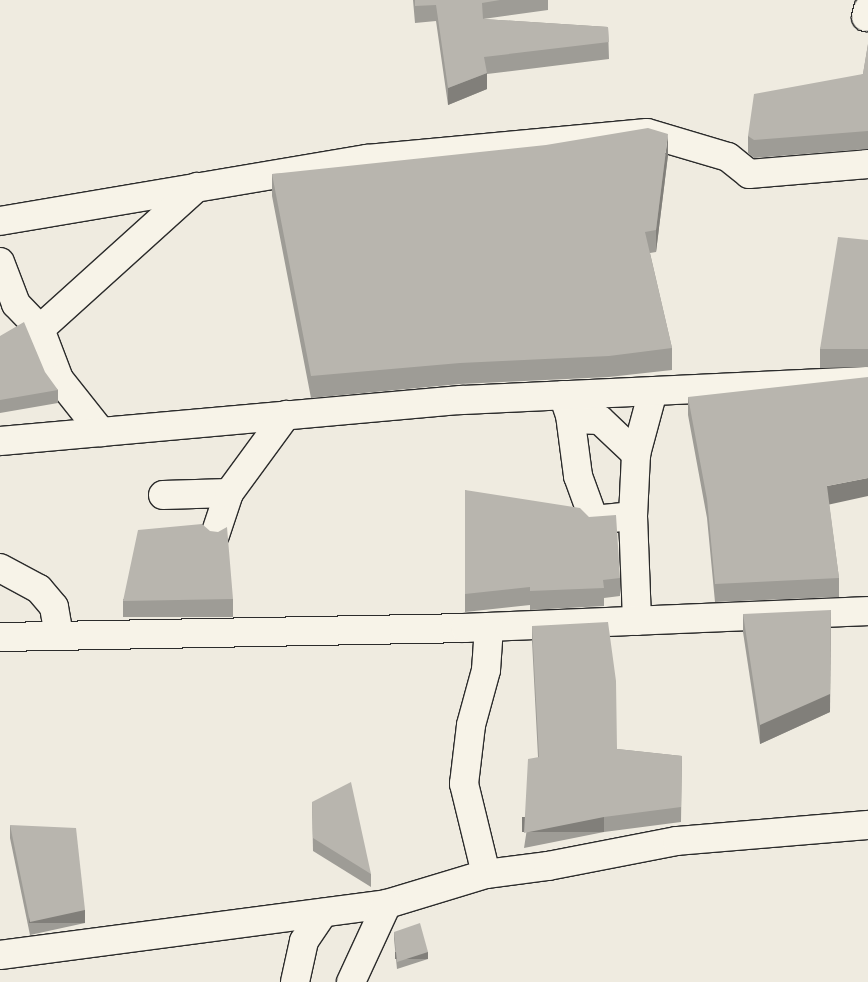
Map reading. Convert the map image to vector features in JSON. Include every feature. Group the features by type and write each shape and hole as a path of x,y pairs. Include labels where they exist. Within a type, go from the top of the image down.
{"street":[{"path":"0,221 367,159 647,133 728,157 749,174 868,164"},
{"path":"40,329 144,238 197,187"},
{"path":"0,262 16,304 40,329 59,379 101,432"},
{"path":"0,441 461,400 567,407 653,390 868,381"},
{"path":"637,621 633,516 636,454 653,390"},
{"path":"567,407 600,420 636,454"},
{"path":"567,407 578,476 594,520 633,516"},
{"path":"215,535 229,493 286,415"},
{"path":"163,495 229,493"},
{"path":"0,568 39,589 54,607 59,636"},
{"path":"0,637 489,627 868,611"},
{"path":"486,874 464,784 471,725 486,670 489,627"},
{"path":"0,955 387,904 486,874 548,866 677,841 868,825"},
{"path":"350,979 387,904"},
{"path":"296,982 304,941 323,913"}],"building":[{"path":"415,0 500,0 482,3 483,19 608,27 609,42 484,57 487,73 448,88 436,5 415,6"},
{"path":"868,44 868,131 754,140 748,136 754,94 863,74"},
{"path":"648,128 668,134 656,230 645,232 672,348 609,356 460,363 311,376 272,174 546,145"},
{"path":"838,237 868,240 868,349 820,349"},
{"path":"24,322 45,372 58,390 0,400 0,336"},
{"path":"868,377 868,478 827,486 839,578 715,584 707,499 688,397"},
{"path":"465,490 580,508 589,517 616,515 620,578 603,580 604,588 530,591 530,587 465,594"},
{"path":"202,524 210,531 218,532 227,527 233,599 123,601 138,530"},
{"path":"831,610 830,694 760,725 743,614"},
{"path":"608,622 616,681 617,749 682,756 681,807 604,817 524,833 528,759 539,757 532,626"},
{"path":"351,782 371,874 313,838 312,802"},
{"path":"10,825 76,828 85,910 30,922"},
{"path":"420,923 428,952 397,962 394,932"}]}
